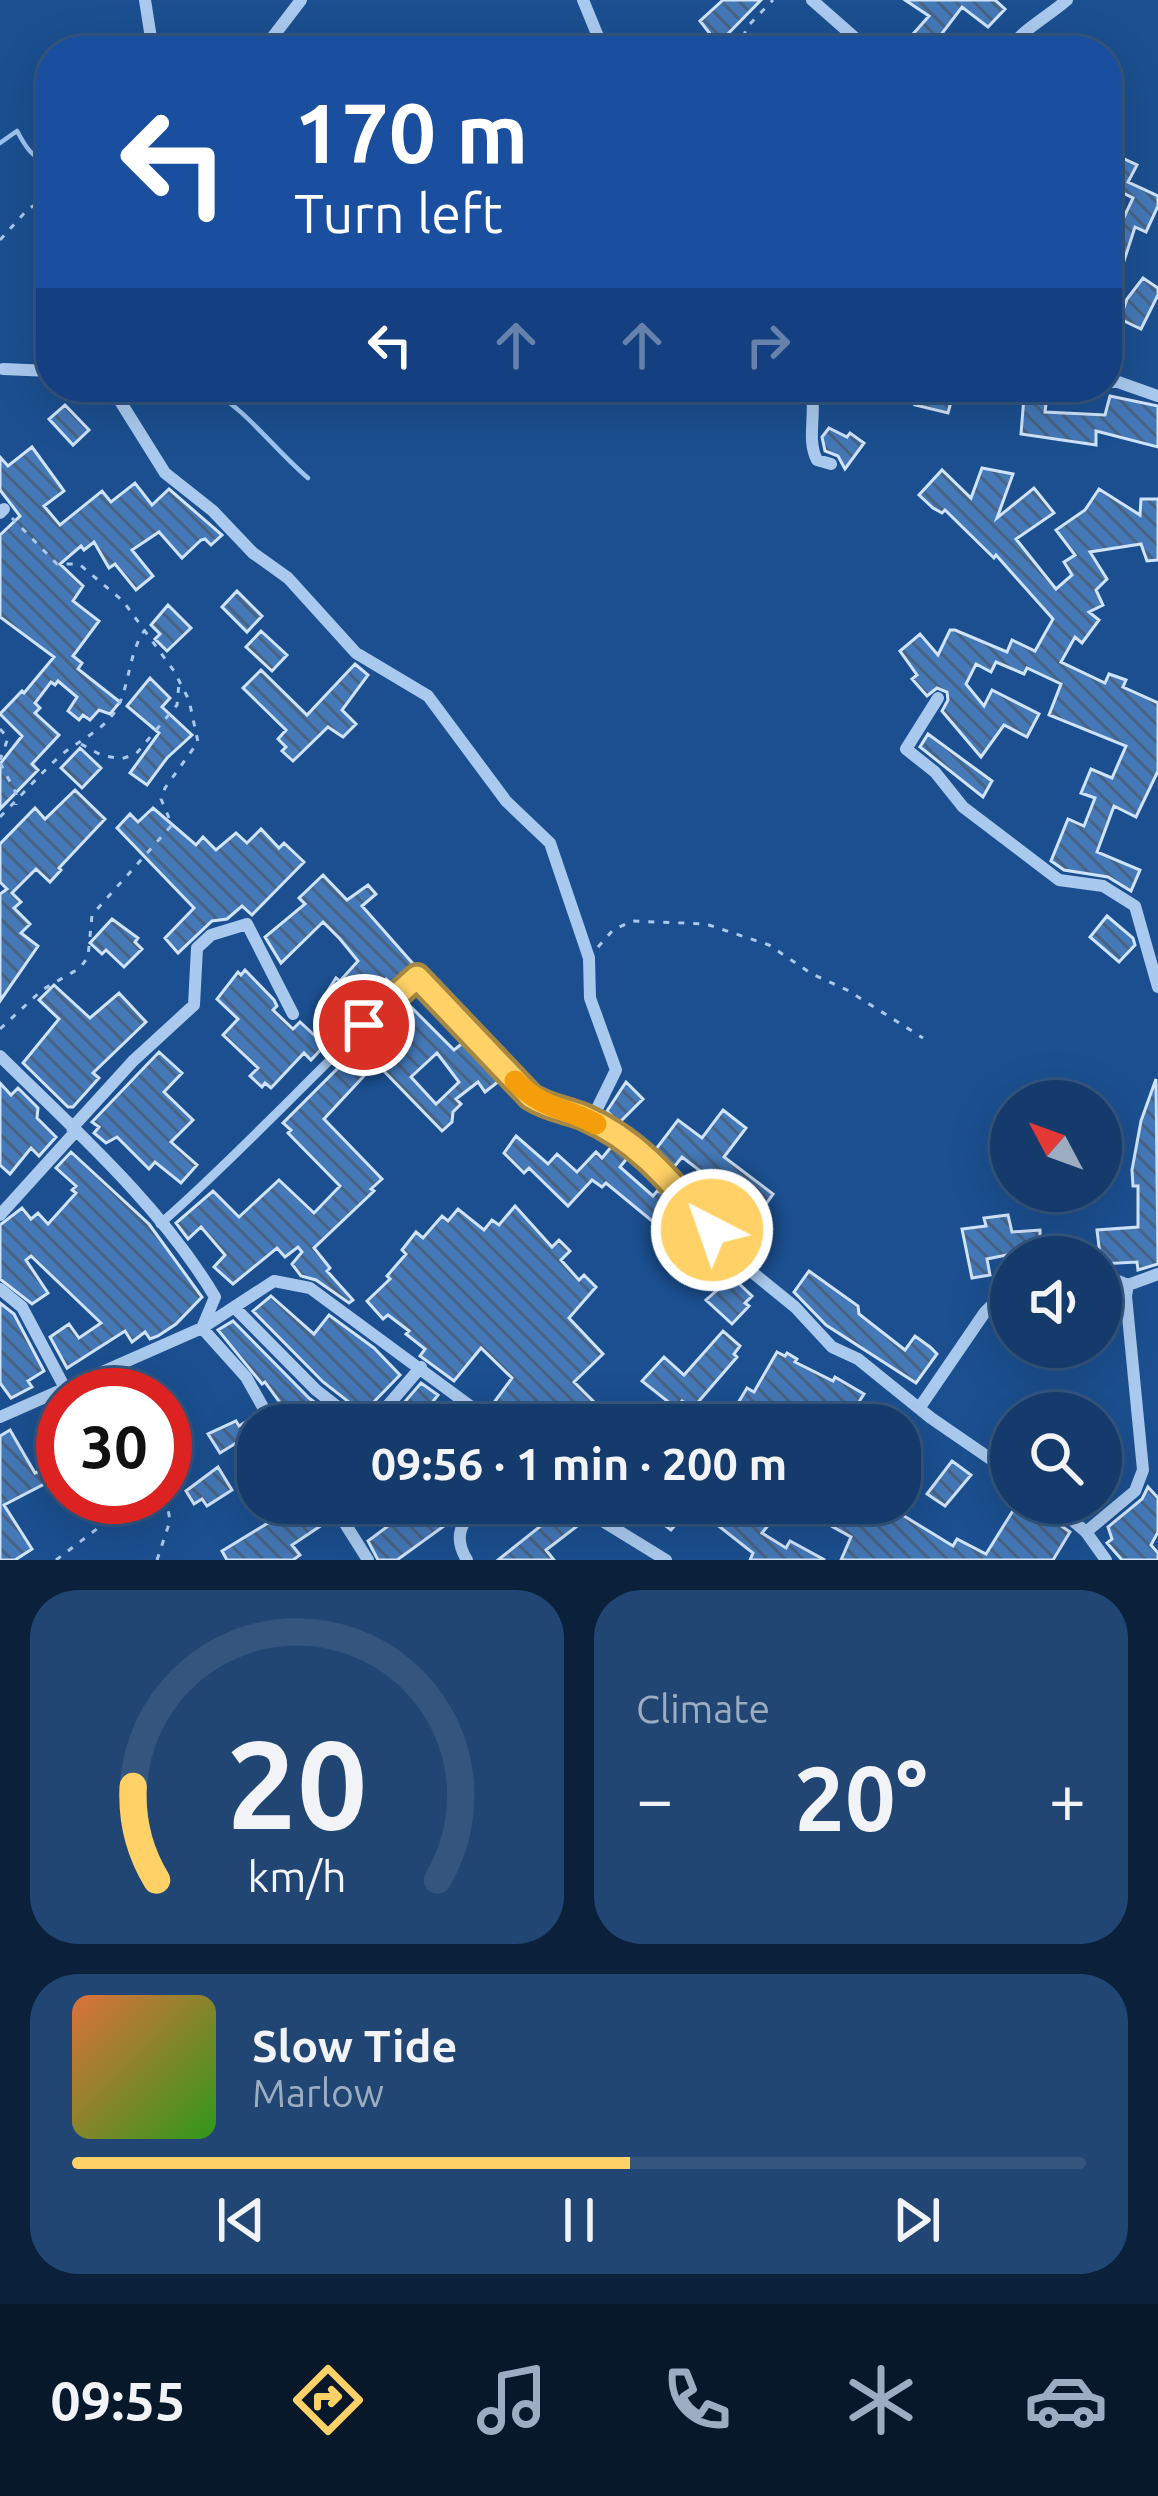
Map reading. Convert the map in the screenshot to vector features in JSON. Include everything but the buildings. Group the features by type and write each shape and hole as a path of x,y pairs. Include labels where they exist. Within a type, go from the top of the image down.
{"street":[{"path":"145,0 151,36"},
{"path":"273,36 301,0"},
{"path":"583,0 598,36"},
{"path":"812,0 850,36"},
{"path":"1018,36 1067,0"},
{"path":"3,369 36,370"},
{"path":"1122,383 1158,396"},
{"path":"121,402 164,473 288,578 356,653 428,696 506,801 550,843 590,958 590,998 616,1070 591,1121"},
{"path":"815,402 810,446 817,460 830,464"},
{"path":"938,698 906,749 935,772 963,807 1059,880 1103,886 1136,907 1158,987"},
{"path":"0,1215 133,1061 194,1005 197,948 211,934 247,924 293,1014"},
{"path":"417,977 531,1097 591,1121 644,1152 747,1268 795,1307 832,1347 858,1359 916,1404"},
{"path":"0,1056 160,1224 215,1297 202,1328"},
{"path":"1122,1283 1128,1286 1158,1274"},
{"path":"114,1368 202,1328 274,1281 310,1288 469,1404"},
{"path":"1086,1532 1135,1491 1143,1470 1128,1286"},
{"path":"0,1289 22,1307 54,1368"},
{"path":"234,1307 334,1404"},
{"path":"921,1406 990,1307"},
{"path":"202,1328 245,1377 261,1404"},
{"path":"388,1404 421,1367"},
{"path":"0,1418 36,1403"},
{"path":"921,1408 990,1458"},
{"path":"345,1524 368,1560"},
{"path":"461,1524 458,1543 467,1560"},
{"path":"606,1524 666,1560"},
{"path":"1077,1524 1106,1560"}],"lane":[{"path":"160,1224 241,1153 328,1058 417,977"}],"path":[{"path":"743,36 772,0"},
{"path":"0,240 36,204"},
{"path":"0,1029 42,990 80,968 88,958 96,909 172,825 161,800 198,742 189,700 179,681 123,601 79,564 57,564 2,511"},
{"path":"0,817 59,757 106,725 120,703 134,647 145,630"},
{"path":"79,743 100,755 121,759 136,754 177,705 179,681"},
{"path":"0,729 8,738 0,761 16,793 16,805"},
{"path":"590,958 614,930 632,921 706,924 769,945 922,1038"},
{"path":"56,1560 103,1524"},
{"path":"157,1560 169,1524"}],"waterway":[{"path":"0,143 17,131 36,156"},
{"path":"227,402 308,478"}],"slow traffic":[{"path":"515,1081 554,1110 581,1115 596,1124"}],"route":[{"path":"364,1025 417,977 531,1097 554,1110 581,1115 644,1152 712,1230"}]}
